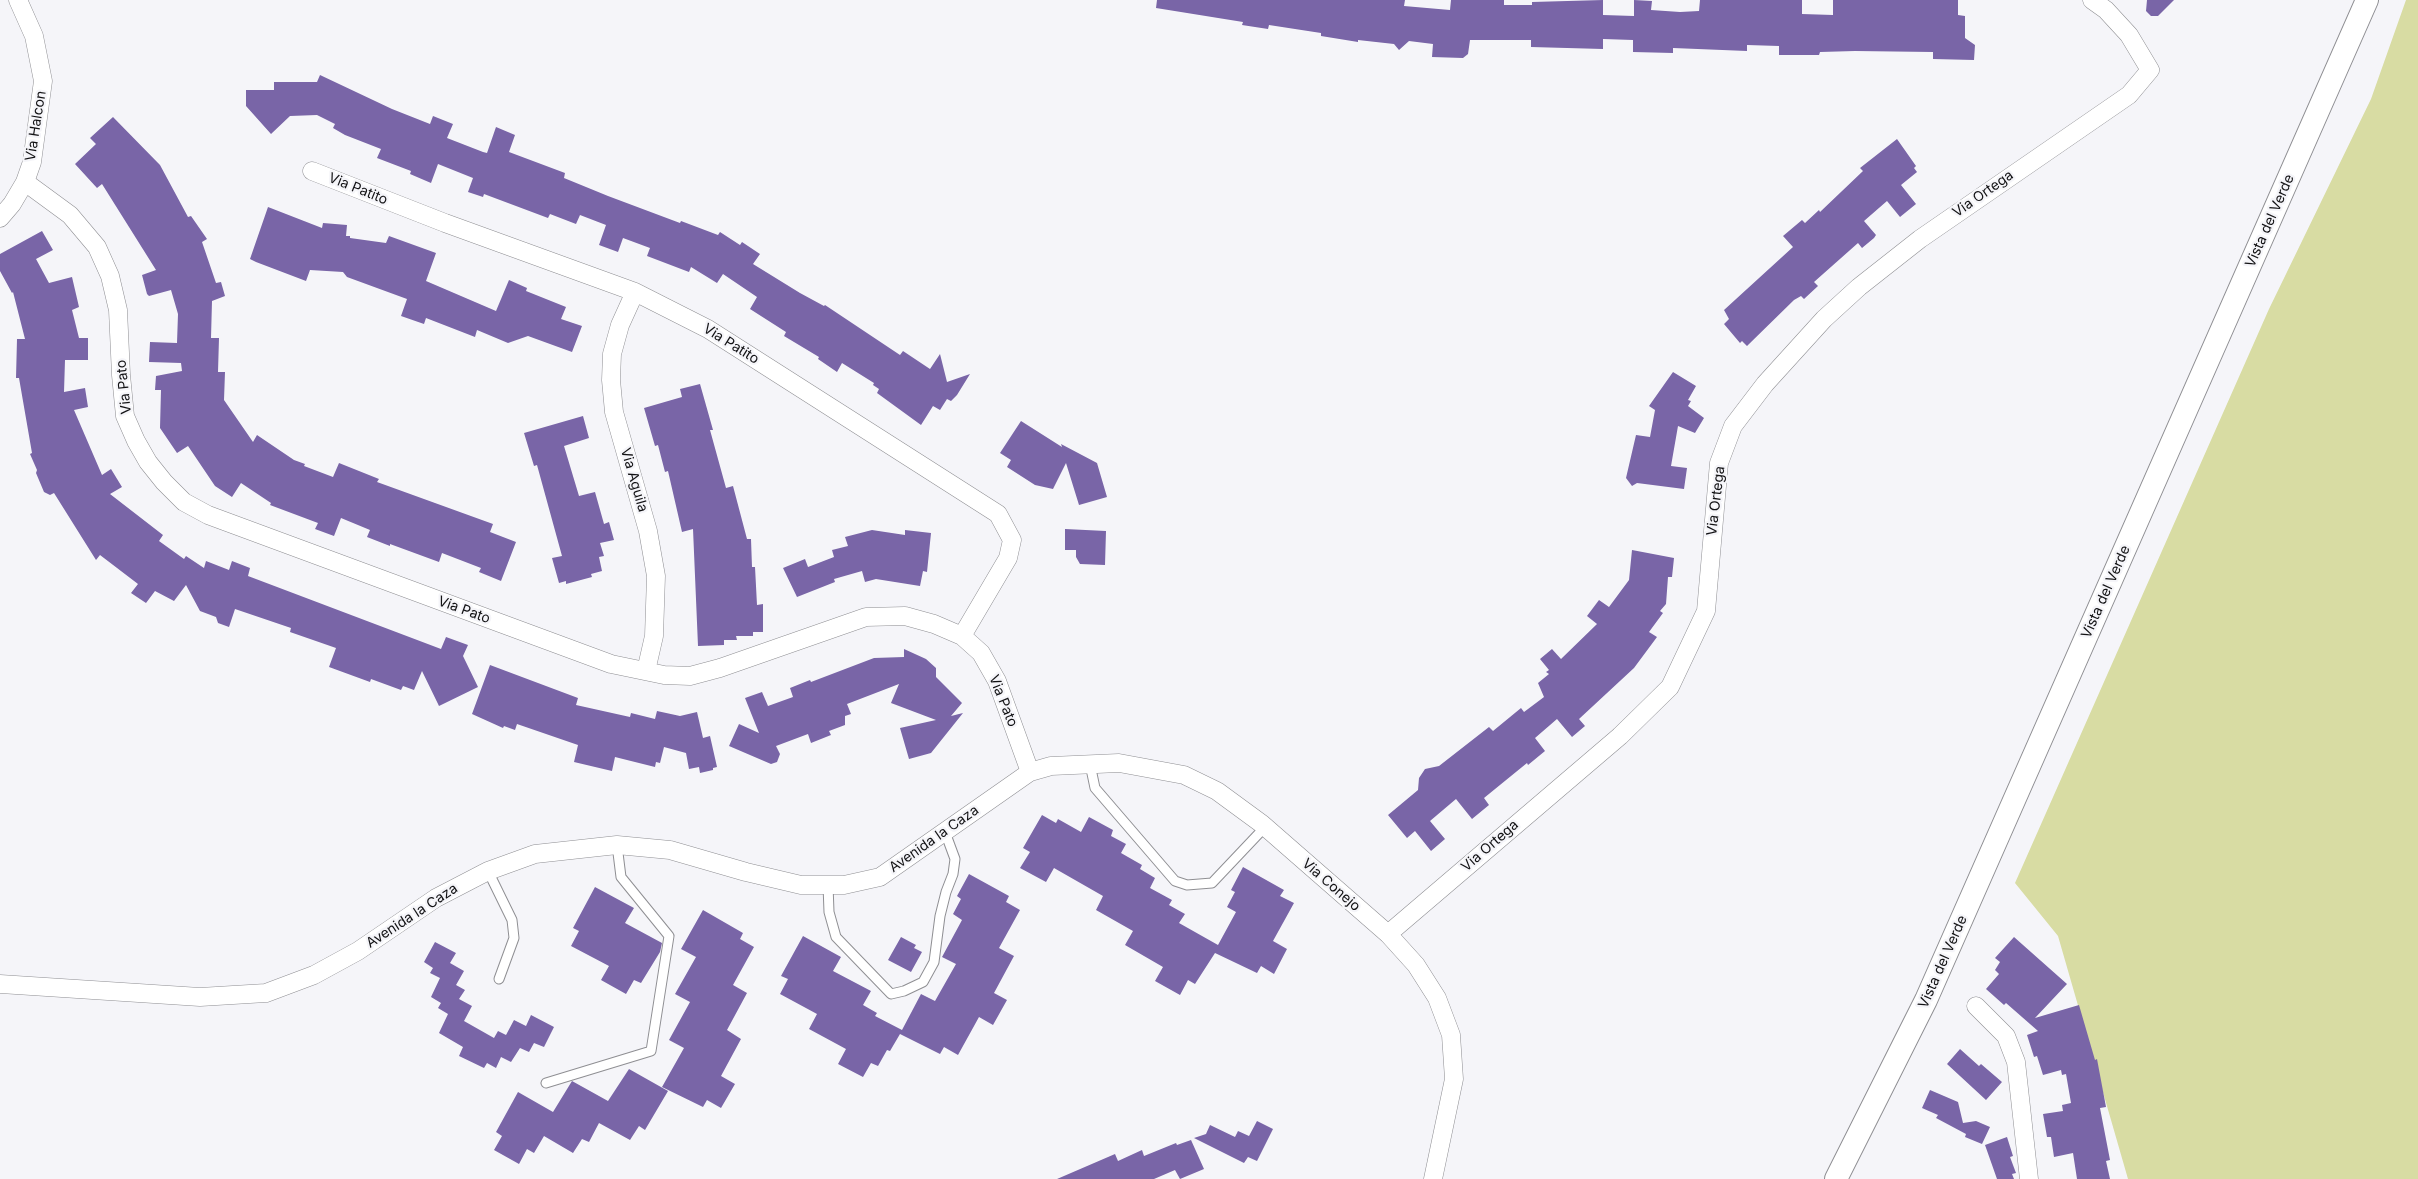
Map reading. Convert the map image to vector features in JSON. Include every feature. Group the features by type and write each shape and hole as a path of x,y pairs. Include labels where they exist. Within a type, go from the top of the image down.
{"street":[{"name":"Via Halcon","path":"0,218 12,204 25,182 32,162 43,81 34,36 18,0"},
{"name":"Via Ortega","path":"1388,934 1620,736 1670,687 1706,611 1720,463 1733,426 1765,384 1824,319 1859,287 1920,239 2129,95 2150,70 2129,35 2106,10 2092,0"},
{"name":"Vista del Verde","path":"1836,1179 1926,1000 2367,0"},
{"name":"Via Patito","path":"312,171 444,224 635,292 708,328 998,514 1012,540 1008,558 962,636"},
{"name":"Via Pato","path":"25,182 70,215 97,247 110,276 118,310 125,416 148,462 184,502 208,515 612,664 664,675 697,674 866,617 906,616 962,636 982,653 997,680 1030,772"},
{"name":"Via Aguila","path":"635,292 620,325 612,354 610,380 614,412 648,531 656,576 654,636 646,672"},
{"name":"Via Conejo","path":"1030,772 1051,766 1119,762 1184,775 1218,791 1265,827 1388,934 1416,965 1437,998 1451,1036 1454,1079 1433,1179"},
{"name":"Avenida la Caza","path":"0,984 200,997 266,993 314,975 358,951 436,898 488,871 535,854 617,845 670,850 746,872 802,885 844,885 880,877 1030,772"},
{"path":"1976,1006 2006,1036 2016,1062 2030,1179"}],"lane":[{"path":"1090,764 1095,788 1175,881 1187,885 1212,883 1265,827"},
{"path":"828,885 829,912 836,936 891,994 904,991 923,982 934,962 940,916 953,874 955,859 945,832"},
{"path":"546,1084 651,1051 669,936 622,876 617,845"},
{"path":"488,871 512,920 514,938 499,979"}],"green space":[{"path":"2406,0 2418,0 2418,1179 2128,1179 2058,936 2015,883 2269,309 2371,99"}],"building":[{"path":"1157,0 1405,0 1404,6 1450,10 1451,0 1504,0 1504,5 1532,5 1532,2 1603,0 1603,15 1634,16 1634,0 1652,1 1651,10 1680,12 1699,11 1700,0 1802,0 1802,14 1833,15 1833,0 1958,0 1958,15 1965,16 1965,38 1975,45 1974,60 1933,59 1933,52 1855,51 1820,52 1819,55 1779,55 1779,46 1747,45 1747,51 1673,48 1673,53 1633,52 1633,40 1603,39 1603,49 1531,47 1531,40 1470,40 1468,54 1463,58 1432,57 1433,44 1409,41 1399,50 1394,44 1358,40 1358,42 1321,36 1321,33 1269,25 1268,29 1242,25 1243,22 1156,8"},
{"path":"2147,0 2174,0 2158,16 2151,16 2146,11"},
{"path":"320,75 392,109 430,124 433,116 453,124 447,138 483,152 487,153 496,127 515,135 509,152 565,173 564,178 608,196 680,223 681,221 718,235 720,232 740,245 742,242 760,254 753,264 800,293 825,305 900,355 903,351 930,369 940,354 947,382 970,374 957,395 951,401 947,399 940,410 933,406 921,425 877,393 879,389 873,385 874,383 842,363 837,372 818,359 819,357 784,336 786,332 750,309 757,297 723,274 717,283 691,267 689,272 647,256 650,248 623,238 618,252 599,245 606,225 580,215 576,224 550,214 548,218 484,194 483,197 468,192 473,178 438,164 431,183 410,174 411,171 377,158 381,149 345,135 333,128 335,124 317,115 290,116 271,134 246,106 246,90 274,90 274,82 317,82"},
{"path":"113,117 160,165 188,217 191,216 207,239 202,242 216,283 221,282 225,296 212,301 211,338 219,338 218,372 225,372 224,400 253,442 257,435 294,460 305,464 304,466 333,477 339,463 379,479 377,482 493,524 490,532 516,542 501,581 479,572 481,568 442,553 439,562 367,537 370,530 341,518 334,536 315,529 318,523 270,505 271,503 241,483 232,497 215,486 188,446 177,453 160,428 161,390 155,390 156,376 182,371 181,363 149,362 150,342 177,343 178,314 171,290 149,296 147,294 142,275 156,270 102,184 97,188 75,164 96,144 90,138"},
{"path":"1897,139 1916,166 1914,168 1917,172 1901,185 1916,204 1900,217 1887,201 1864,221 1876,235 1874,238 1862,248 1858,243 1814,282 1818,286 1804,299 1801,296 1794,300 1747,346 1742,341 1740,343 1724,324 1729,319 1724,310 1793,247 1783,236 1802,220 1805,223 1819,210 1820,212 1863,171 1860,168"},
{"path":"268,207 322,228 323,223 347,225 346,236 350,236 350,238 386,243 389,236 436,253 426,281 496,311 509,280 527,288 526,291 566,307 561,319 582,326 572,352 528,336 508,343 477,330 475,337 426,318 424,324 401,316 407,299 347,277 343,272 310,270 306,281 256,262 250,259"},
{"path":"42,231 53,250 36,259 49,283 72,277 79,307 72,310 79,338 88,338 88,360 65,360 64,392 85,388 88,407 74,410 102,475 111,469 122,487 110,494 163,535 159,541 184,559 186,556 204,568 206,561 229,570 232,561 250,568 248,576 441,649 446,637 468,645 463,656 478,687 439,706 422,671 414,690 403,686 401,690 371,679 370,682 329,667 336,648 290,632 291,628 235,609 229,627 218,623 216,617 200,611 186,585 174,601 155,591 146,603 131,593 138,584 100,555 96,560 54,493 50,495 44,492 30,454 32,453 19,378 16,378 17,339 25,339 13,292 0,271 0,254"},
{"path":"1673,372 1696,386 1688,400 1691,401 1688,406 1704,418 1695,433 1678,426 1671,466 1687,468 1684,489 1637,483 1632,486 1626,478 1636,435 1650,437 1655,410 1649,406"},
{"path":"700,384 726,488 733,486 747,539 751,539 752,567 755,567 757,605 763,604 763,632 753,632 753,636 736,636 737,640 724,640 724,645 698,646 693,529 682,532 668,471 665,472 658,445 655,446 644,408 682,397 680,389"},
{"path":"583,416 589,438 564,446 579,496 595,492 604,524 609,522 614,540 600,543 604,556 599,557 602,571 591,574 592,577 566,584 566,581 559,583 552,558 562,556 537,465 534,466 524,433"},
{"path":"1021,421 1062,447 1061,444 1097,463 1107,497 1079,505 1066,463 1053,489 1035,485 1007,467 1011,460 1000,453"},
{"path":"1065,529 1106,531 1105,565 1080,564 1076,557 1076,550 1065,550"},
{"path":"872,530 905,535 905,530 931,533 927,572 923,571 920,586 876,579 865,582 862,571 834,579 835,582 797,597 783,568 805,559 808,567 834,557 832,550 848,546 845,537"},
{"path":"1632,550 1674,558 1672,577 1668,577 1666,604 1660,611 1663,613 1649,632 1657,637 1634,668 1579,719 1585,726 1572,737 1557,719 1535,738 1545,751 1484,798 1489,805 1472,819 1456,799 1430,821 1445,839 1431,851 1415,831 1407,838 1388,815 1418,790 1419,778 1425,769 1439,766 1489,727 1493,731 1521,708 1524,712 1544,697 1538,683 1549,674 1546,672 1549,670 1540,659 1552,649 1561,659 1597,624 1587,616 1599,600 1609,607 1629,580"},
{"path":"904,649 926,659 936,668 936,677 962,703 951,716 963,713 931,753 909,759 900,728 936,720 891,703 899,684 847,704 851,714 845,716 845,725 829,731 831,735 811,743 808,734 776,746 780,754 777,762 771,764 729,746 739,724 759,733 745,698 762,692 768,706 793,697 790,688 874,658 904,657"},
{"path":"490,665 578,698 576,705 630,717 631,713 655,719 657,711 680,716 697,712 703,738 710,736 717,767 700,773 699,767 689,769 686,753 664,747 660,763 656,762 655,767 615,757 612,771 574,762 578,745 517,724 515,730 504,726 503,728 472,714"},
{"path":"1042,815 1056,823 1058,819 1081,832 1089,817 1113,830 1111,836 1126,844 1121,853 1142,865 1140,869 1155,878 1150,888 1172,900 1169,905 1185,914 1179,923 1218,945 1236,912 1227,907 1235,892 1231,890 1243,867 1284,890 1280,896 1294,903 1273,941 1287,949 1274,974 1261,966 1257,973 1215,953 1195,984 1188,980 1180,995 1155,981 1163,967 1125,945 1133,931 1096,910 1103,896 1054,868 1046,882 1020,868 1030,852 1023,848"},
{"path":"969,874 1009,896 1006,902 1020,910 999,948 1014,956 994,993 1007,1000 993,1025 979,1017 958,1055 944,1047 940,1054 900,1034 890,1051 887,1050 878,1066 871,1063 863,1077 838,1064 846,1049 809,1029 817,1014 780,994 788,979 781,976 803,936 841,957 833,971 871,991 863,1005 877,1013 875,1016 902,1030 921,994 935,1001 956,964 942,957 962,920 953,914 961,899 957,896"},
{"path":"595,887 634,908 625,923 662,943 660,952 641,983 634,980 626,994 601,980 609,966 571,946 579,931 573,928"},
{"path":"703,910 743,933 740,939 754,947 733,985 747,993 727,1030 741,1039 721,1076 735,1084 721,1108 707,1100 703,1107 662,1087 684,1048 669,1040 690,1002 675,994 696,957 681,949"},
{"path":"901,937 916,945 914,948 922,952 911,972 888,960"},
{"path":"2014,937 2067,984 2035,1018 2079,1005 2095,1060 2097,1059 2106,1107 2100,1108 2110,1160 2106,1161 2110,1179 2077,1179 2073,1153 2054,1157 2051,1137 2047,1137 2043,1114 2063,1111 2062,1105 2071,1103 2066,1074 2062,1075 2061,1070 2043,1075 2037,1056 2034,1057 2027,1035 2038,1031 2006,1003 2004,1005 1986,989 1999,974 1995,970 2000,962 1995,958"},
{"path":"435,942 456,953 450,963 464,971 456,985 465,990 459,999 472,1006 464,1021 494,1038 498,1031 506,1035 514,1020 526,1026 531,1015 554,1027 544,1047 534,1043 529,1052 520,1048 511,1062 501,1057 496,1068 487,1063 484,1068 459,1056 463,1047 439,1033 448,1014 438,1008 441,1003 431,997 440,978 430,973 433,968 424,962"},
{"path":"1960,1049 1979,1066 1981,1064 2002,1082 1986,1100 1947,1064"},
{"path":"629,1069 668,1091 645,1130 639,1126 630,1140 599,1123 589,1142 582,1139 573,1153 544,1136 534,1153 527,1149 519,1164 494,1150 502,1136 496,1132 518,1092 553,1112 572,1081 608,1101"},
{"path":"1930,1090 1958,1102 1963,1123 1976,1121 1990,1127 1982,1144 1965,1137 1966,1134 1936,1118 1938,1115 1922,1108"},
{"path":"1257,1121 1273,1129 1257,1161 1248,1157 1244,1163 1194,1138 1206,1134 1210,1125 1235,1137 1238,1131 1249,1136"},
{"path":"2007,1137 2013,1156 2010,1157 2016,1173 2012,1174 2014,1179 1997,1179 1985,1145"},
{"path":"1191,1140 1204,1169 1180,1179 1175,1170 1154,1179 1057,1179 1115,1154 1118,1161 1142,1150 1144,1156 1176,1143 1177,1145"}]}
